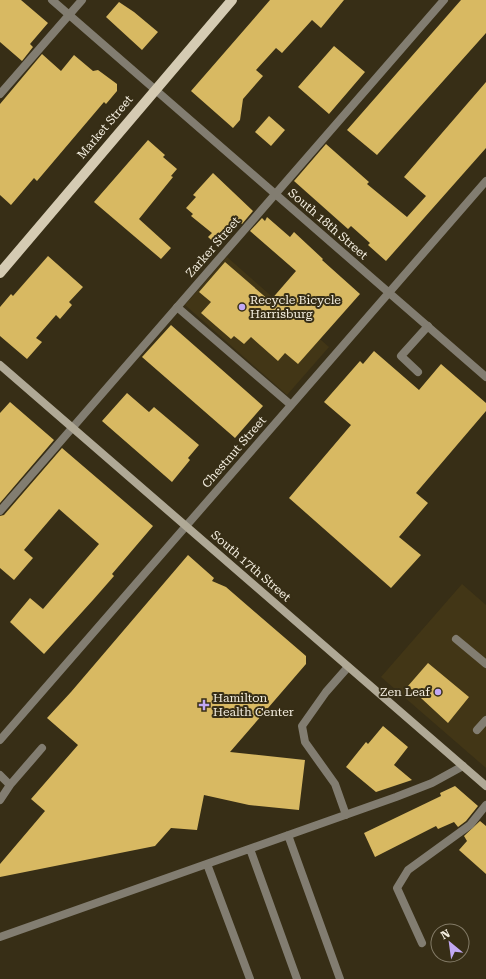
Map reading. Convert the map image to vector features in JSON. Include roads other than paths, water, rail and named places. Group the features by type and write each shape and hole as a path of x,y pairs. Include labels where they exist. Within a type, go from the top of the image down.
{"main road":[{"name":"Market Street","path":"0,273 154,89 232,0"},
{"name":"South 17th Street","path":"0,364 486,786"}],"street":[{"name":"South 18th Street","path":"52,0 486,377"},
{"path":"0,94 82,0"},
{"name":"Zarker Street","path":"0,511 444,0"},
{"name":"Chestnut Street","path":"0,740 486,181"},
{"path":"177,306 291,405"},
{"path":"418,372 401,356 428,326"},
{"path":"456,639 486,664"},
{"path":"346,815 335,784 305,742 302,726 326,692 348,667"},
{"path":"477,730 486,720"},
{"path":"0,800 10,785 42,748"},
{"path":"0,937 346,815 432,783 463,766"},
{"path":"0,776 10,785"},
{"path":"422,943 397,888 408,870 470,825 486,805"},
{"path":"288,835 340,979"},
{"path":"250,849 297,979"},
{"path":"207,864 250,979"}],"place":[{"name":"Recycle Bicycle Harrisburg","path":"242,307"},
{"name":"Zen Leaf","path":"438,692"},
{"name":"Hamilton Health Center","path":"204,705"}]}
